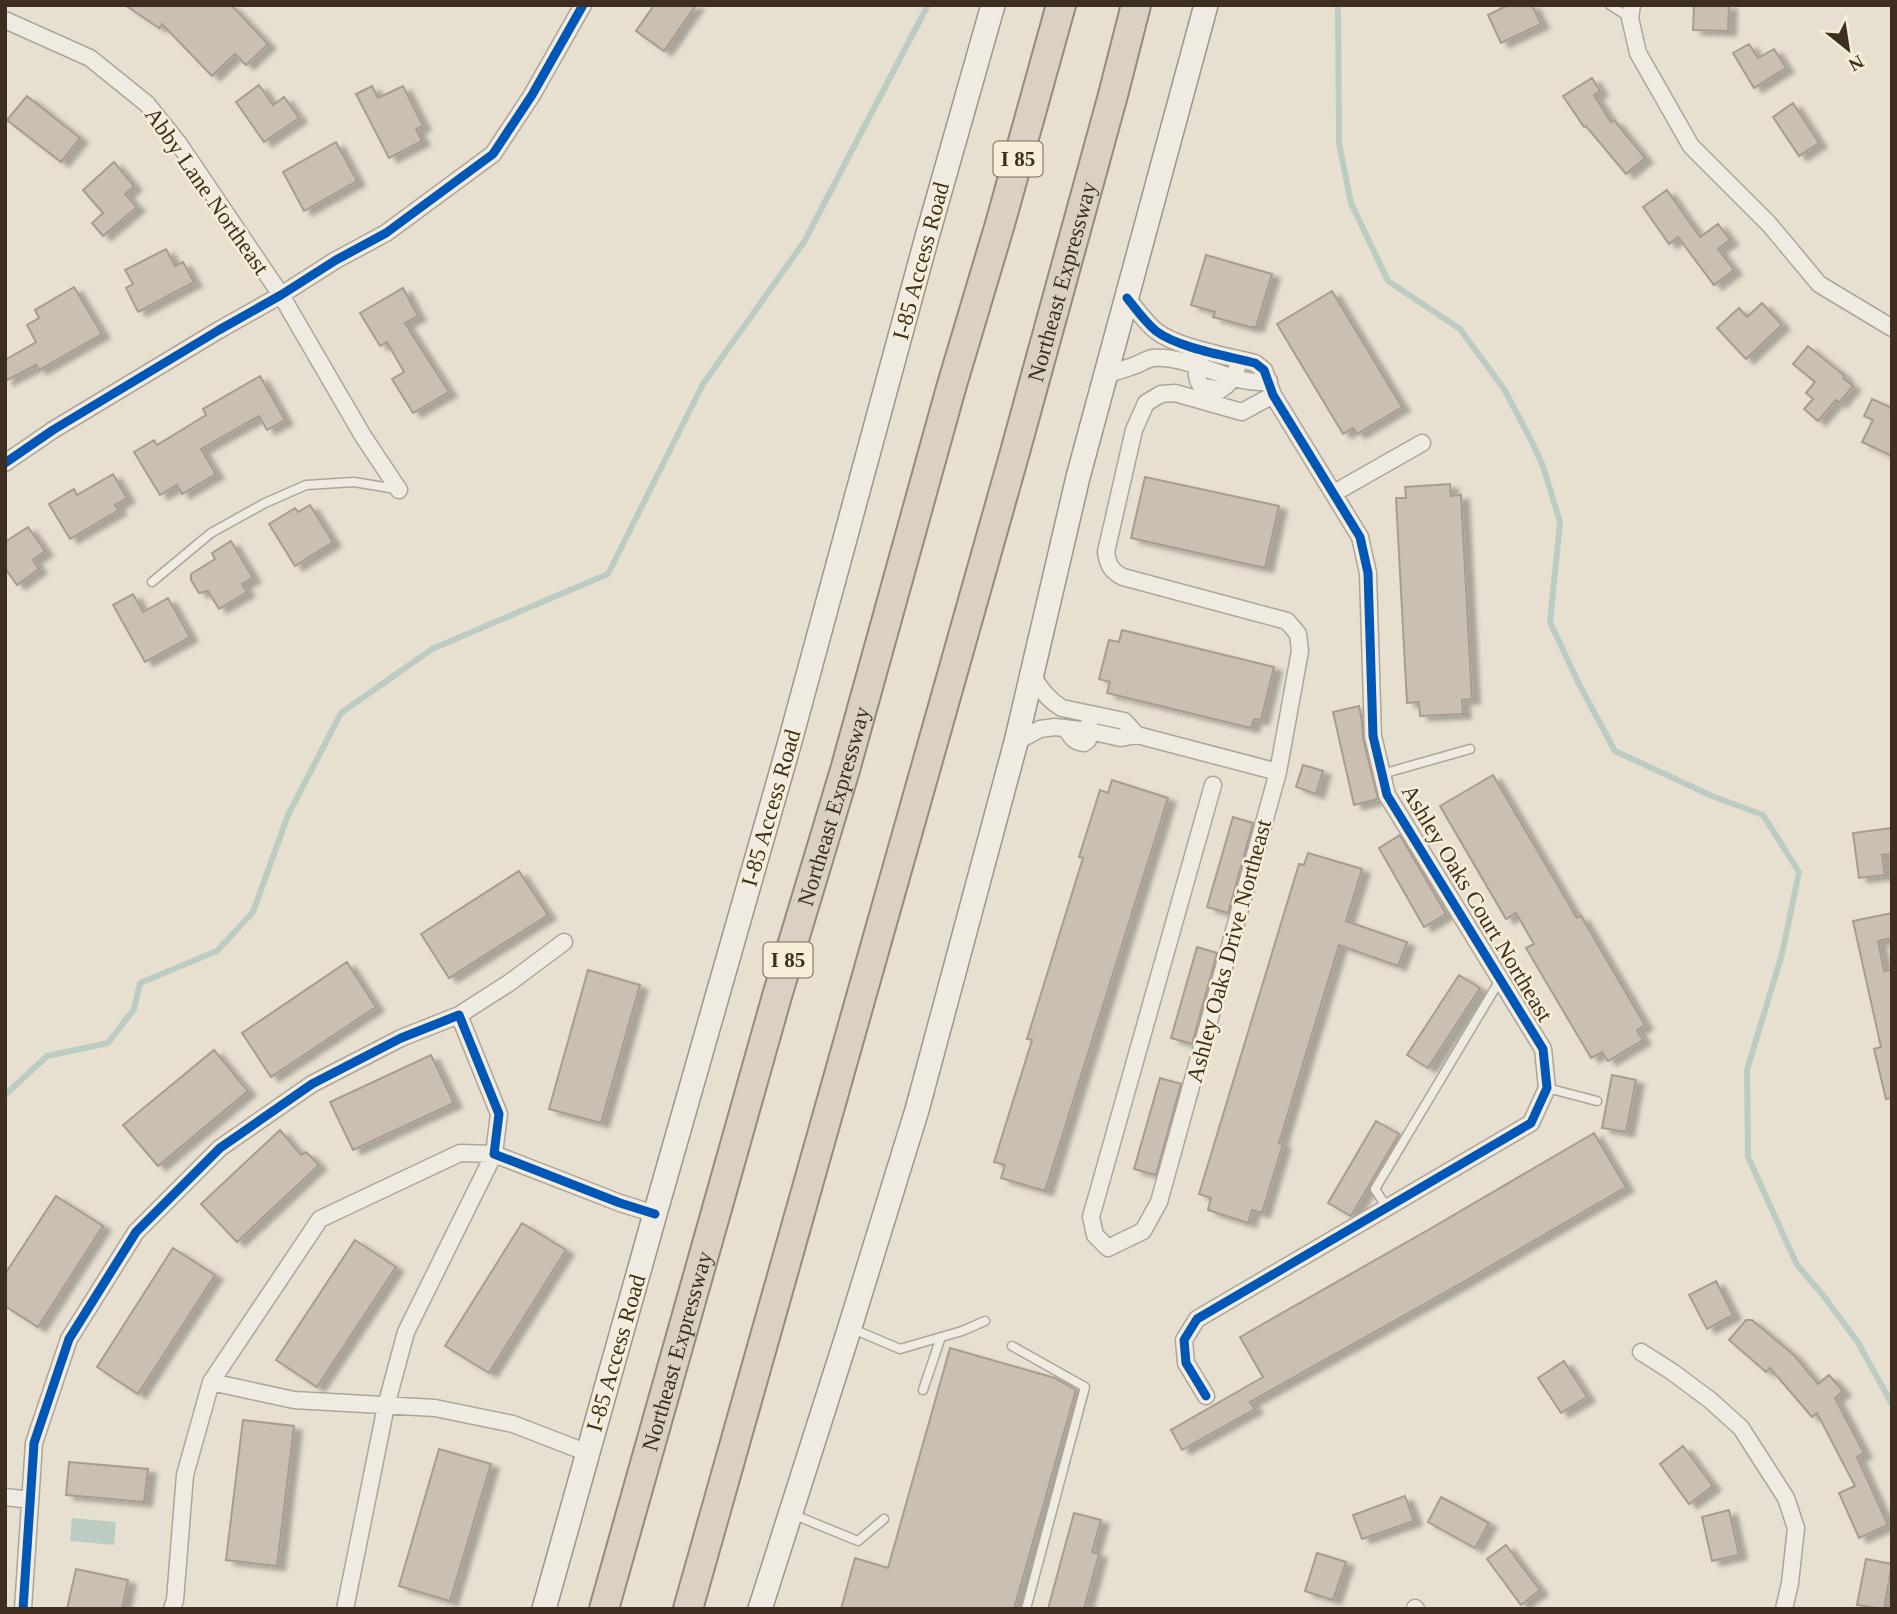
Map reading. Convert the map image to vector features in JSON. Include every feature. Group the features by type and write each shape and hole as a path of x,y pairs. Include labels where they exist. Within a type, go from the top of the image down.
{"highway":[{"name":"Northeast Expressway","path":"604,1609 1061,5"},
{"name":"Northeast Expressway","path":"688,1609 1015,453 1136,5"}],"main road":[{"name":"I-85 Access Road","path":"544,1609 789,745 993,5"},
{"path":"760,1609 918,1110 1016,742 1078,477 1206,5"}],"street":[{"path":"5,463 53,430 336,260 386,233 493,154 532,95 583,5"},
{"path":"1631,12 1638,53 1691,146 1769,224 1819,284 1892,328"},
{"name":"Abby Lane Northeast","path":"5,20 90,58 146,104 179,144 281,295 363,436 399,490"},
{"name":"Ashley Oaks Court Northeast","path":"1127,298 1157,332 1234,377 1271,388"},
{"name":"Ashley Oaks Court Northeast","path":"1107,374 1150,358 1240,359 1255,363 1264,370 1271,388 1360,537 1368,573 1373,736 1387,795 1543,1049 1547,1088"},
{"path":"1234,377 1240,359"},
{"name":"Ashley Oaks Drive Northeast","path":"1213,785 1091,1217 1095,1235 1108,1248 1143,1231 1160,1202 1279,772 1300,651 1298,634 1287,621 1123,577 1113,572 1106,552 1134,430 1146,403 1161,394 1175,393 1242,412 1271,388"},
{"path":"1334,493 1422,443"},
{"path":"1032,676 1053,703 1062,708 1124,721 1137,735"},
{"path":"1088,731 1090,714"},
{"path":"1016,742 1040,729 1055,727 1121,738 1137,735 1279,772"},
{"path":"23,1609 34,1443 69,1339 136,1232 220,1148 312,1084 401,1038 459,1014 509,983 564,942"},
{"path":"348,1608 386,1406 407,1332 494,1154 499,1114 459,1014"},
{"path":"1206,1396 1186,1363 1184,1340 1197,1319 1531,1123 1547,1088"},
{"path":"172,1609 175,1600 185,1475 211,1382 320,1219 460,1153 494,1154 655,1214"},
{"path":"1641,1352 1700,1393 1741,1428 1786,1498 1796,1528 1790,1583 1784,1609"},
{"path":"211,1382 294,1400 435,1408 513,1424 588,1453"},
{"path":"5,1497 30,1500"}],"lane":[{"path":"1610,5 1631,12"},
{"path":"152,582 211,533 265,503 306,485 354,482 399,490"},
{"path":"1382,774 1470,749"},
{"path":"1387,1208 1375,1189 1500,980"},
{"path":"1547,1088 1597,1101"},
{"path":"850,1327 900,1349 962,1331 985,1321"},
{"path":"923,1390 941,1337"},
{"path":"1012,1346 1085,1387 1026,1609"},
{"path":"790,1513 858,1541 884,1519"}],"shaded area":[{"path":"72,1518 116,1522 114,1545 70,1541"}],"building":[{"path":"125,5 231,5 268,44 246,65 235,54 212,76 162,24 159,28"},
{"path":"654,5 696,5 664,51 636,31"},
{"path":"1508,5 1532,5 1541,24 1501,43 1488,15"},
{"path":"1694,5 1729,5 1728,31 1693,30"},
{"path":"1749,44 1758,58 1774,49 1786,68 1754,88 1733,53"},
{"path":"1592,78 1600,91 1594,95 1611,122 1614,120 1645,158 1626,174 1586,126 1584,127 1563,96"},
{"path":"259,85 273,105 284,97 299,118 264,142 236,102"},
{"path":"372,86 378,98 403,86 423,126 416,129 422,141 389,158 356,94"},
{"path":"27,96 80,138 61,162 7,120"},
{"path":"1793,103 1819,143 1799,156 1773,117"},
{"path":"336,142 357,181 304,211 283,172"},
{"path":"114,162 134,186 125,194 137,207 103,236 92,223 103,213 83,190"},
{"path":"1667,190 1700,237 1718,224 1730,240 1718,249 1734,270 1714,285 1678,237 1669,244 1643,207"},
{"path":"166,249 175,266 183,262 194,282 138,312 126,288 133,284 125,270"},
{"path":"1206,255 1272,274 1256,327 1213,317 1215,312 1191,305"},
{"path":"74,287 102,334 39,370 36,365 5,381 5,360 36,342 27,325 39,318 35,310"},
{"path":"403,288 418,316 405,323 449,392 413,413 392,379 404,372 387,342 380,346 360,313"},
{"path":"1332,291 1402,407 1357,434 1353,428 1343,434 1277,324"},
{"path":"1762,303 1782,325 1746,359 1717,328 1739,308 1747,317"},
{"path":"1808,346 1845,376 1843,378 1853,386 1839,403 1836,400 1818,421 1804,409 1813,399 1806,393 1815,382 1793,364"},
{"path":"260,376 285,420 267,430 259,416 201,449 216,474 182,494 177,485 160,495 134,452 154,440 157,445 206,415 203,409"},
{"path":"1872,399 1892,408 1892,456 1862,442 1873,420 1864,416"},
{"path":"113,474 127,498 115,505 119,510 70,539 49,504 74,489 77,495"},
{"path":"1145,477 1279,506 1265,568 1131,538"},
{"path":"1450,484 1451,496 1461,495 1472,699 1462,700 1463,714 1420,716 1419,702 1407,703 1396,498 1406,498 1405,487"},
{"path":"310,505 333,542 295,566 269,524 295,508 298,512"},
{"path":"28,527 45,551 33,560 39,569 17,585 5,568 5,542"},
{"path":"231,541 253,578 242,584 247,592 219,609 208,591 199,593 191,580 191,574 215,559 212,553"},
{"path":"133,594 143,612 168,598 190,637 145,662 113,605"},
{"path":"1122,630 1274,667 1261,720 1254,719 1251,728 1107,693 1110,682 1099,679 1109,640 1119,642"},
{"path":"1359,706 1363,738 1378,799 1354,805 1333,712"},
{"path":"1303,765 1323,771 1316,794 1296,787"},
{"path":"1493,775 1577,918 1581,916 1645,1025 1637,1030 1643,1040 1608,1061 1602,1052 1591,1058 1526,948 1534,944 1516,913 1506,919 1440,806"},
{"path":"1112,780 1168,798 1045,1191 1001,1178 1005,1165 994,1162 1032,1040 1027,1039 1083,858 1079,857 1100,790 1108,793"},
{"path":"1233,817 1253,823 1228,913 1207,907"},
{"path":"1892,828 1892,854 1882,855 1885,875 1859,878 1853,833"},
{"path":"1400,835 1446,914 1424,927 1379,848"},
{"path":"1308,853 1362,869 1346,921 1407,942 1398,966 1339,945 1279,1143 1283,1144 1262,1213 1252,1210 1248,1223 1208,1210 1211,1198 1199,1194 1299,864 1304,865"},
{"path":"519,871 548,915 449,978 421,934"},
{"path":"1892,913 1892,938 1878,941 1884,971 1892,969 1892,1098 1886,1099 1874,1049 1881,1047 1853,921"},
{"path":"1197,947 1217,953 1192,1044 1171,1038"},
{"path":"347,962 376,1007 271,1077 242,1033"},
{"path":"588,970 640,985 601,1123 549,1109"},
{"path":"1459,975 1480,988 1428,1068 1407,1055"},
{"path":"214,1050 248,1091 158,1166 123,1125"},
{"path":"431,1055 454,1103 353,1150 330,1102"},
{"path":"1612,1075 1636,1080 1626,1132 1602,1128"},
{"path":"1160,1078 1181,1084 1156,1175 1134,1169"},
{"path":"1376,1121 1399,1134 1351,1216 1328,1203"},
{"path":"280,1130 301,1155 306,1152 319,1165 237,1242 201,1204"},
{"path":"1594,1133 1626,1187 1250,1402 1255,1409 1182,1450 1171,1430 1263,1377 1240,1337"},
{"path":"56,1196 103,1226 38,1327 5,1306 5,1274"},
{"path":"522,1223 566,1250 489,1373 445,1346"},
{"path":"355,1240 396,1267 317,1387 276,1360"},
{"path":"173,1248 215,1275 138,1394 97,1367"},
{"path":"1716,1281 1733,1315 1707,1329 1689,1295"},
{"path":"1746,1320 1752,1320 1794,1355 1818,1384 1829,1375 1843,1391 1835,1398 1864,1453 1857,1457 1888,1525 1859,1538 1839,1493 1855,1486 1817,1413 1812,1417 1770,1368 1766,1372 1729,1340"},
{"path":"950,1348 1055,1378 1076,1390 1014,1609 841,1609 855,1558 888,1568"},
{"path":"1564,1361 1587,1397 1561,1413 1538,1378"},
{"path":"243,1420 294,1426 277,1566 226,1560"},
{"path":"1683,1446 1713,1486 1689,1504 1660,1464"},
{"path":"439,1449 491,1464 450,1601 399,1586"},
{"path":"69,1462 148,1469 144,1502 66,1495"},
{"path":"1405,1496 1414,1521 1362,1539 1353,1515"},
{"path":"1441,1497 1489,1523 1475,1548 1428,1522"},
{"path":"1729,1510 1739,1555 1712,1561 1702,1517"},
{"path":"1074,1513 1101,1520 1092,1552 1099,1554 1084,1609 1048,1609"},
{"path":"1506,1545 1540,1590 1521,1605 1487,1559"},
{"path":"1317,1553 1346,1562 1333,1600 1305,1591"},
{"path":"1866,1559 1892,1564 1884,1609 1857,1605"},
{"path":"76,1569 128,1580 122,1609 67,1609"}],"waterway":[{"path":"5,1095 47,1056 108,1043 134,1009 140,983 217,951 253,912 288,815 341,713 432,649 608,574 703,384 804,242 928,5"},
{"path":"1338,5 1339,143 1351,203 1388,281 1460,329 1504,389 1531,440 1543,466 1560,522 1550,622 1579,684 1615,751 1712,796 1763,815 1799,872 1782,954 1747,1070 1748,1157 1797,1265 1857,1341 1892,1404"}],"cycle path":[{"path":"5,463 53,430 336,260 386,233 493,154 532,95 583,5"},
{"path":"1127,298 1148,324 1165,337 1204,351 1255,363 1264,370 1273,395 1360,537 1368,573 1373,736 1387,795 1543,1049 1547,1088 1531,1123 1197,1319 1184,1340 1186,1363 1206,1396"},
{"path":"23,1609 34,1443 69,1339 136,1232 220,1148 312,1084 401,1038 459,1015 499,1114 494,1154 655,1214"}]}
